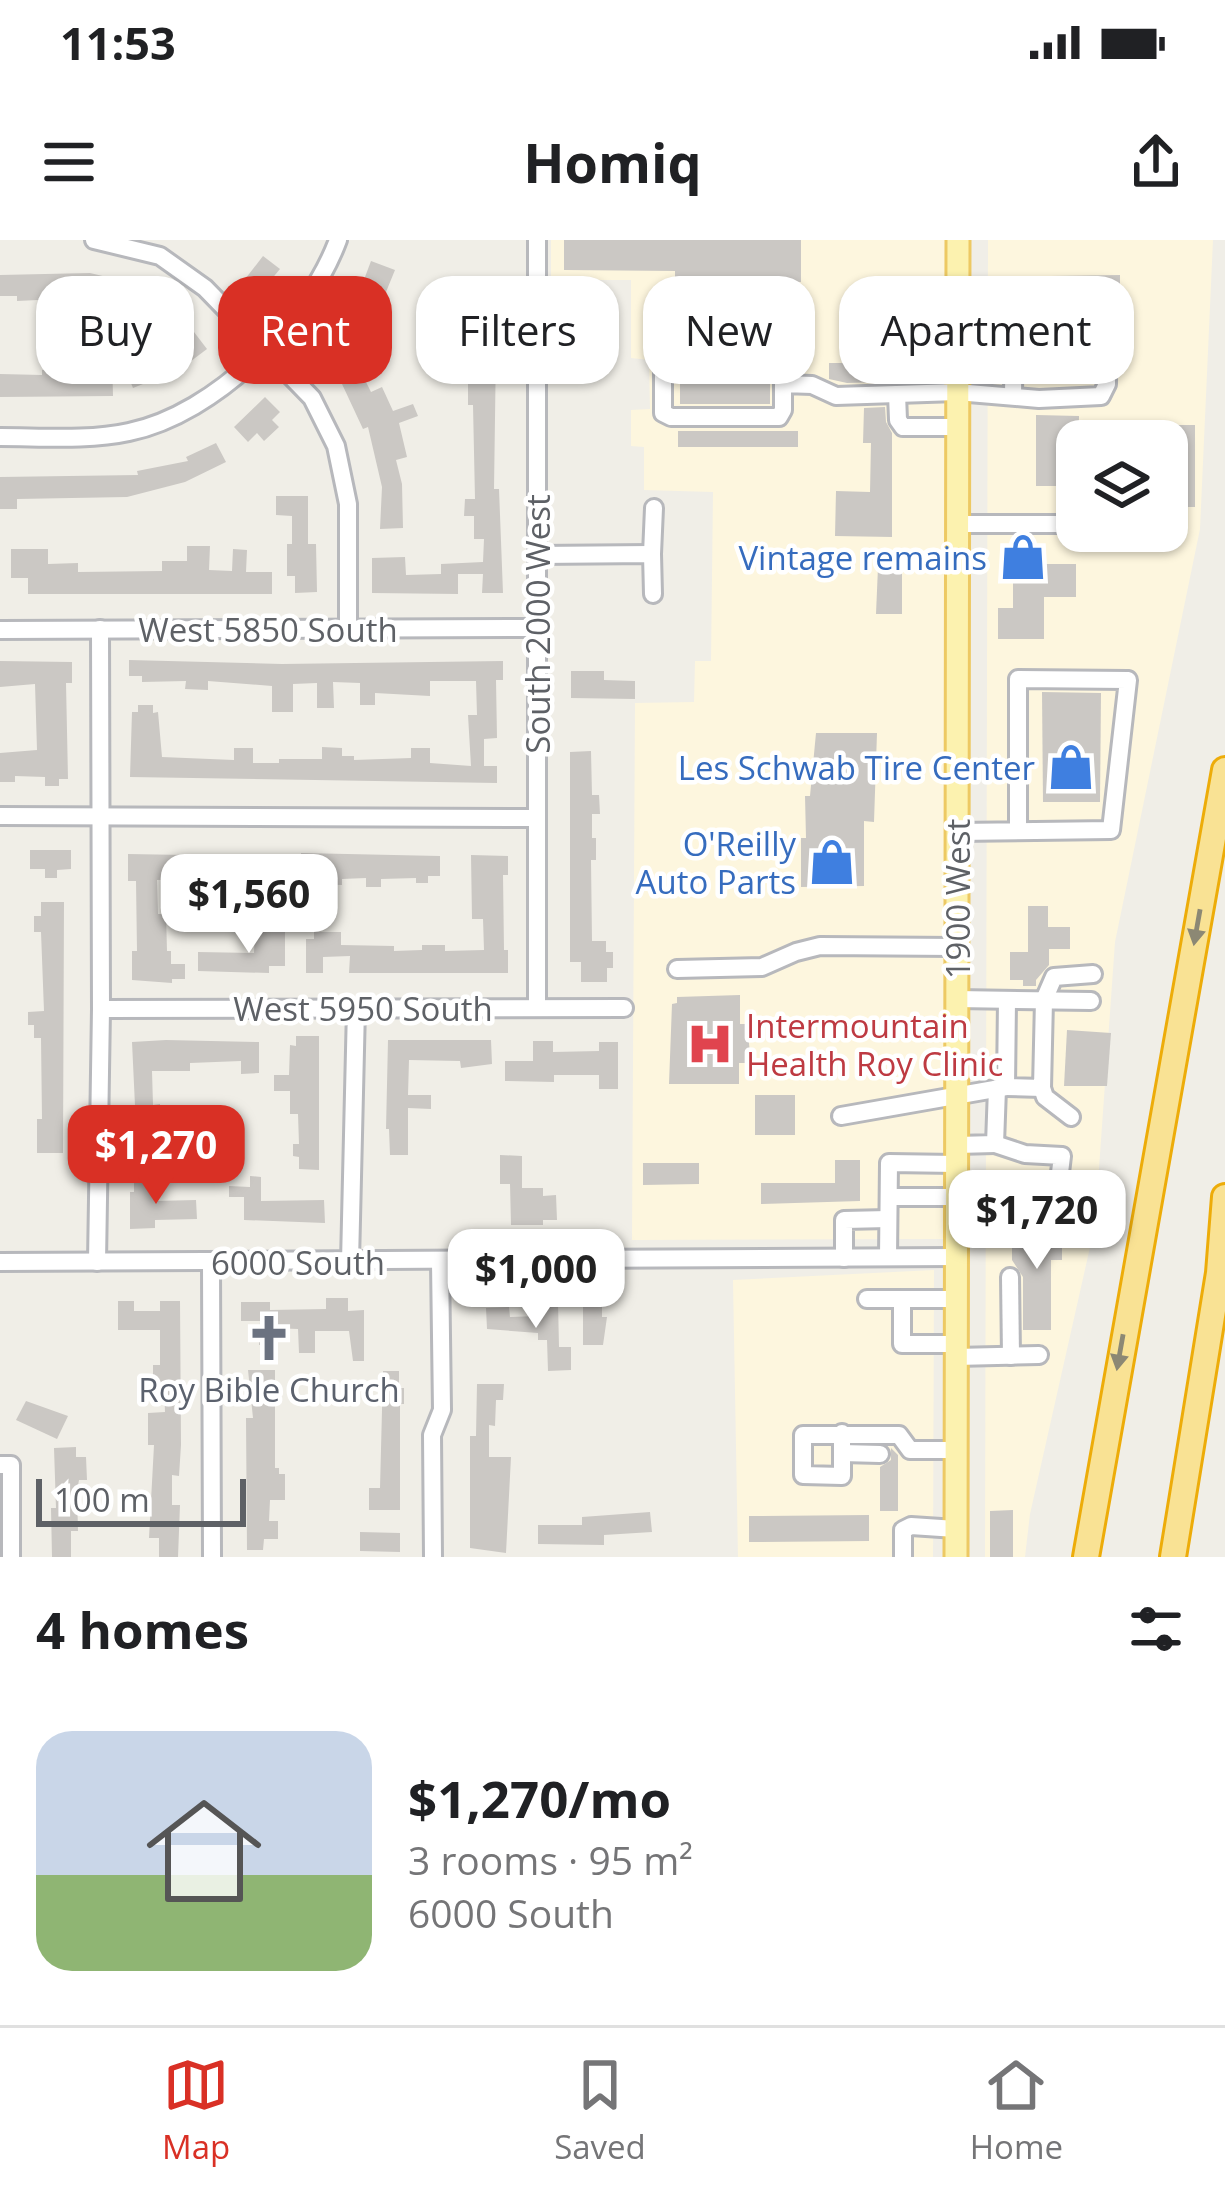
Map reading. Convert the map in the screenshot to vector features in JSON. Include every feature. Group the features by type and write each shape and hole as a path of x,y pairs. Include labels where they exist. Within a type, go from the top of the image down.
{"highway":[{"path":"1086,1557 1225,770"},
{"path":"1173,1557 1222,1263 1225,1197"}],"main road":[{"name":"1900 West","path":"956,1557 958,240"}],"street":[{"path":"94,240 160,256 218,302"},
{"path":"324,276 338,240"},
{"name":"South 2000 West","path":"537,240 537,1007"},
{"path":"783,385 812,385 836,396 957,392 1039,398 1101,396 1107,385 1107,326 1096,318 1014,317 1013,395"},
{"path":"667,367 770,367 783,374 783,385 779,418 671,417 663,412 667,367"},
{"path":"0,436 128,433 171,419 223,384"},
{"path":"298,384 312,398 336,446 348,504 348,628"},
{"path":"897,394 898,420 903,427 957,427"},
{"path":"653,594 654,508"},
{"path":"957,524 1056,524"},
{"path":"537,555 652,554"},
{"name":"West 5850 South","path":"0,630 537,628"},
{"path":"97,1262 100,629"},
{"path":"957,832 1111,830 1128,680 1018,679 1018,831"},
{"path":"0,816 537,818"},
{"path":"677,969 762,967 820,946 956,946"},
{"path":"1071,1117 1045,1097 1042,1088 1044,1000 1054,977 1093,974"},
{"path":"957,999 1091,1001"},
{"path":"995,1144 1006,1000"},
{"name":"West 5950 South","path":"101,1009 624,1007"},
{"path":"350,1262 356,1008"},
{"path":"841,1116 1001,1087 1042,1088"},
{"path":"888,1257 889,1163 957,1155 995,1144 1025,1154 1062,1156 1056,1206 889,1197"},
{"path":"844,1258 844,1220 888,1220"},
{"name":"6000 South","path":"0,1262 956,1257"},
{"path":"211,1262 212,1557"},
{"path":"433,1557 432,1435 442,1410 440,1262"},
{"path":"1010,1277 1011,1356"},
{"path":"867,1298 956,1300"},
{"path":"902,1299 902,1344 1039,1355"},
{"path":"893,1450 899,1435 842,1444 893,1450 956,1450"},
{"path":"6,1465 11,1557"},
{"path":"903,1557 903,1530 911,1526 956,1529"}],"shaded area":[{"path":"551,240 950,240 950,276 839,276 839,384 949,384 943,1239 632,1240 635,703 694,702 695,661 711,661 713,492 644,490 644,447 631,446 631,410 650,409 649,384 815,384 815,276 643,276 643,359 631,358 631,280 551,276"},
{"path":"988,240 1213,240 1200,529 1115,942 1095,1225 1030,1514 1025,1557 985,1557 988,384 1134,384 1134,276 988,276"},
{"path":"934,1270 933,1557 738,1557 733,1280"}],"building":[{"path":"564,240 801,240 801,276 564,270"},
{"path":"263,256 280,269 274,276 248,276"},
{"path":"371,261 395,270 392,277 365,276"},
{"path":"0,275 103,276 36,276 36,300 17,301 17,296 0,296"},
{"path":"194,332 207,349 194,359"},
{"path":"829,363 839,363 839,381 829,379"},
{"path":"0,374 36,375 36,384 113,384 113,396 0,397"},
{"path":"342,384 367,384 371,392 382,387 393,411 413,404 418,416 399,423 407,457 396,460 403,528 380,529 382,487 368,427 363,429"},
{"path":"468,384 495,384 494,489 499,489 503,593 482,593 483,574 458,574 458,594 372,593 372,558 405,557 406,575 441,574 441,564 483,562 484,539 474,539 474,516 464,516 465,499 475,499 473,405 468,405"},
{"path":"680,384 770,384 770,404 680,404"},
{"path":"265,397 280,412 272,420 279,427 264,441 257,433 248,442 234,427"},
{"path":"885,407 892,433 892,537 835,536 836,491 870,492 871,443 863,443 864,408"},
{"path":"1036,415 1079,416 1079,420 1056,420 1056,486 1036,486"},
{"path":"1188,425 1195,425 1195,507 1188,507"},
{"path":"678,431 798,431 798,447 678,447"},
{"path":"216,443 226,462 185,482 127,497 17,499 17,509 0,509 0,477 138,475 137,471 188,461 186,457"},
{"path":"276,496 308,496 308,544 316,544 317,592 295,593 295,576 287,576 292,516 276,515"},
{"path":"187,546 210,546 209,570 232,571 233,549 247,550 246,572 272,572 272,594 28,594 28,578 11,578 11,549 48,549 48,564 78,563 78,572 162,571 162,561 187,561"},
{"path":"1013,564 1076,564 1076,597 1044,597 1044,639 998,639 998,608 1013,608"},
{"path":"878,567 902,567 902,614 876,614"},
{"path":"129,660 503,661 503,680 496,680 497,738 484,739 484,766 497,766 497,783 130,777 132,712 138,712 138,705 153,705 153,713 158,712 162,757 234,760 234,748 253,748 253,763 322,759 322,747 342,748 342,756 354,756 354,760 411,758 411,748 430,748 430,763 471,766 468,715 477,715 476,681 430,681 430,696 375,693 375,705 360,705 360,683 333,682 334,708 317,708 317,683 293,684 293,712 272,712 272,686 208,681 208,690 185,689 186,681 142,682 142,676 129,676"},
{"path":"0,661 72,662 72,683 66,683 68,779 59,779 59,786 45,786 45,777 15,776 15,782 0,782 0,753 37,750 35,684 0,687"},
{"path":"571,671 604,671 604,680 635,681 635,699 571,698"},
{"name":"Les Schwab Tire Center","path":"1042,692 1101,693 1100,802 1043,802"},
{"path":"816,733 877,733 874,822 864,821 864,886 801,887 805,796 810,796"},
{"path":"591,751 592,795 599,795 600,814 592,814 596,860 591,860 592,941 606,941 606,952 613,952 607,982 581,982 581,962 570,962 570,752"},
{"path":"30,850 71,850 71,869 57,870 57,878 45,878 45,869 30,869"},
{"path":"301,853 440,856 440,876 428,876 428,883 416,883 416,878 381,879 381,887 366,887 366,878 342,879 342,885 295,884 295,889 268,887 268,879 249,877 157,880 158,914 166,914 167,951 171,951 171,964 185,964 185,979 172,979 172,983 132,980 132,951 137,951 136,881 128,881 128,854 301,857"},
{"path":"471,855 508,856 508,875 503,875 508,973 349,973 350,956 323,957 323,973 306,973 306,939 314,939 314,932 341,932 341,945 394,946 394,951 422,950 422,945 445,945 445,951 484,950 483,919 472,919"},
{"path":"41,902 64,902 63,1153 37,1153 37,1119 42,1119 41,1038 34,1038 28,1012 44,1011 41,932 34,932 34,916 41,916"},
{"path":"1028,906 1048,906 1048,927 1070,927 1070,949 1049,949 1049,965 1036,986 1010,980 1010,952 1028,952"},
{"path":"255,930 285,930 285,966 269,966 269,973 198,971 198,952 254,953"},
{"name":"Intermountain Health Roy Clinic","path":"740,995 740,1024 747,1024 751,1063 739,1063 739,1084 669,1084 672,1004 677,997"},
{"path":"1067,1030 1111,1033 1107,1086 1064,1086"},
{"path":"296,1036 319,1036 319,1170 299,1169 299,1157 293,1156 293,1144 299,1144 298,1114 290,1114 290,1091 274,1091 274,1075 289,1075 290,1045 296,1046"},
{"path":"388,1040 491,1040 492,1064 461,1068 460,1061 409,1060 408,1095 431,1095 431,1109 408,1108 408,1155 390,1155"},
{"path":"533,1041 553,1041 553,1052 599,1051 599,1042 618,1042 618,1089 599,1089 599,1075 554,1075 554,1082 505,1081 505,1061 533,1061"},
{"path":"132,1042 259,1042 259,1073 241,1074 241,1061 190,1063 190,1071 152,1071 153,1105 160,1104 160,1141 132,1142 132,1127 136,1127"},
{"path":"755,1095 795,1095 795,1135 755,1135"},
{"path":"500,1155 522,1156 522,1188 543,1188 543,1196 556,1195 557,1220 511,1225 510,1184 500,1184"},
{"path":"835,1160 860,1160 860,1201 761,1204 761,1183 835,1183"},
{"path":"643,1163 699,1163 699,1184 643,1185"},
{"path":"250,1176 261,1177 261,1201 324,1200 325,1223 244,1220 244,1197 229,1197 229,1186 250,1187"},
{"path":"134,1181 154,1181 155,1201 196,1200 197,1219 155,1220 155,1228 130,1229"},
{"path":"1039,1224 1062,1224 1062,1260 1051,1260 1051,1330 1023,1330 1023,1277 1012,1260 1012,1231 1039,1231"},
{"path":"326,1298 348,1298 348,1311 364,1310 364,1361 353,1361 349,1331 315,1331 315,1353 299,1353 298,1329 272,1328 272,1345 259,1345 260,1321 241,1321 241,1302 270,1302 270,1310 326,1309"},
{"path":"118,1301 134,1301 134,1311 160,1311 160,1301 180,1301 181,1445 179,1476 172,1475 172,1505 180,1505 178,1557 159,1557 159,1538 149,1538 154,1445 148,1445 148,1413 165,1412 164,1385 153,1385 153,1365 160,1365 160,1330 118,1330"},
{"path":"537,1302 558,1302 559,1347 571,1347 571,1370 548,1371 547,1340 538,1340 538,1333 487,1329 486,1308 509,1307 510,1317 538,1316"},
{"path":"583,1302 602,1302 602,1317 607,1317 603,1345 583,1345"},
{"path":"248,1370 275,1370 275,1468 285,1474 285,1500 270,1500 269,1521 278,1521 278,1539 264,1539 263,1550 247,1550 246,1418 253,1418"},
{"path":"383,1371 399,1371 399,1388 404,1388 400,1510 369,1510 369,1488 380,1488"},
{"path":"477,1384 504,1384 503,1400 496,1400 495,1426 489,1425 489,1457 511,1457 506,1553 470,1548 470,1436 476,1436"},
{"path":"26,1401 68,1416 57,1439 16,1420"},
{"path":"76,1447 76,1457 86,1457 87,1480 79,1480 77,1491 78,1531 71,1531 71,1557 52,1557 54,1448"},
{"path":"891,1448 898,1455 898,1511 880,1511 880,1467 891,1460"},
{"path":"1013,1510 1013,1557 990,1557 990,1511"},
{"path":"650,1512 652,1532 604,1535 604,1545 538,1544 538,1525 582,1525 582,1517"},
{"path":"869,1515 869,1541 749,1542 749,1516"},
{"path":"360,1532 400,1533 400,1552 360,1551"}],"place":[{"name":"Vintage remains","path":"1023,557"},
{"name":"Les Schwab Tire Center","path":"1071,767"},
{"name":"O'Reilly Auto Parts","path":"832,862"},
{"name":"Intermountain Health Roy Clinic","path":"710,1044"},
{"name":"Roy Bible Church","path":"269,1338"}]}
